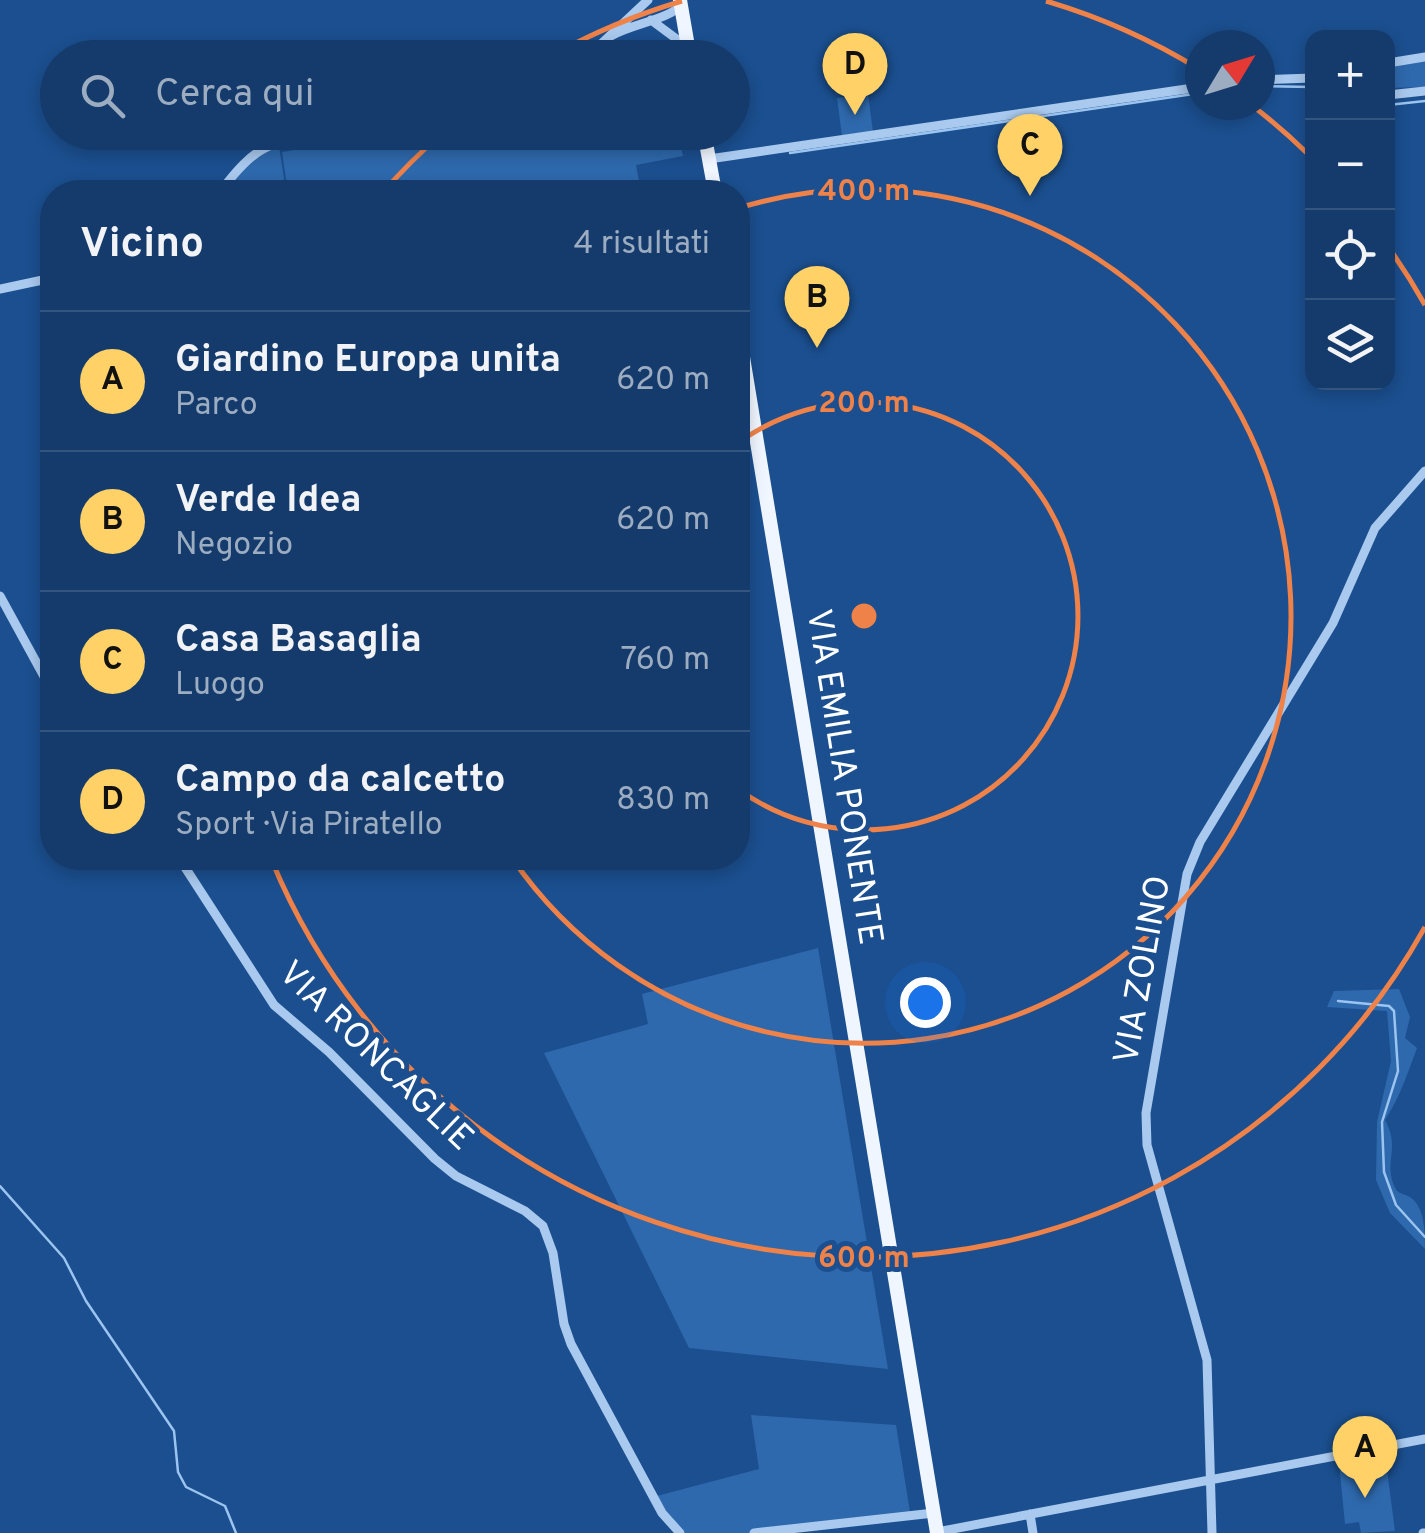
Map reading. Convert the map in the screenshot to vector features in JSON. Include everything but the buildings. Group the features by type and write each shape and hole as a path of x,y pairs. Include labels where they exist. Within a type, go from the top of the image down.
{"main road":[{"path":"678,2 686,40"},
{"path":"708,150 713,180"},
{"name":"VIA EMILIA PONENTE","path":"750,401 937,1533"}],"street":[{"path":"606,40 648,1"},
{"path":"610,36 648,19 662,18 678,2"},
{"path":"648,19 678,40"},
{"path":"1395,62 1425,57"},
{"path":"1275,79 1305,78"},
{"path":"710,159 1185,89"},
{"path":"1395,94 1425,91"},
{"path":"230,180 258,150"},
{"path":"0,289 40,281"},
{"name":"VIA ZOLINO","path":"1212,1533 1206,1360 1147,1145 1146,1113 1187,874 1200,842 1334,623 1375,528 1425,471"},
{"path":"0,596 40,669"},
{"name":"VIA RONCAGLIE","path":"188,870 274,1005 329,1052 435,1159 456,1176 526,1211 543,1226 553,1253 571,1344 662,1513 680,1533"},
{"path":"937,1533 1211,1477 1425,1439"},
{"path":"754,1533 934,1513"},
{"path":"1030,1514 1033,1533"},
{"path":"995,1533 1006,1518"}],"shaded area":[{"path":"1425,61 1425,87 1395,88 1395,65"},
{"path":"868,94 873,132 842,136 837,98"},
{"path":"280,150 284,180 235,180 256,156"},
{"path":"682,150 683,156 636,165 639,180 286,180 282,152"},
{"path":"818,948 888,1369 689,1348 544,1053 648,1024 642,994"},
{"path":"1399,989 1410,1017 1405,1038 1417,1048 1385,1120 1392,1145 1393,1183 1419,1207 1425,1249 1390,1213 1376,1180 1377,1122 1391,1061 1387,1011 1327,1007 1334,991"},
{"path":"751,1415 896,1425 910,1512 754,1533 680,1533 653,1497 759,1469"},
{"path":"1385,1455 1395,1531 1361,1533 1359,1522 1345,1524 1339,1463"}],"waterway":[{"path":"1275,86 1305,87"},
{"path":"790,153 1185,95"},
{"path":"1395,104 1425,101"},
{"path":"1338,1001 1389,1006 1394,1011 1398,1071 1382,1122 1384,1172 1396,1205 1425,1237"},
{"path":"0,1186 64,1258 86,1301 174,1431 178,1472 186,1487 225,1506 236,1533"}],"place":[{"name":"Campo da calcetto","path":"855,115"},
{"name":"Casa Basaglia","path":"1030,196"},
{"name":"Verde Idea","path":"817,348"},
{"name":"Giardino Europa unita","path":"1365,1498"}]}
